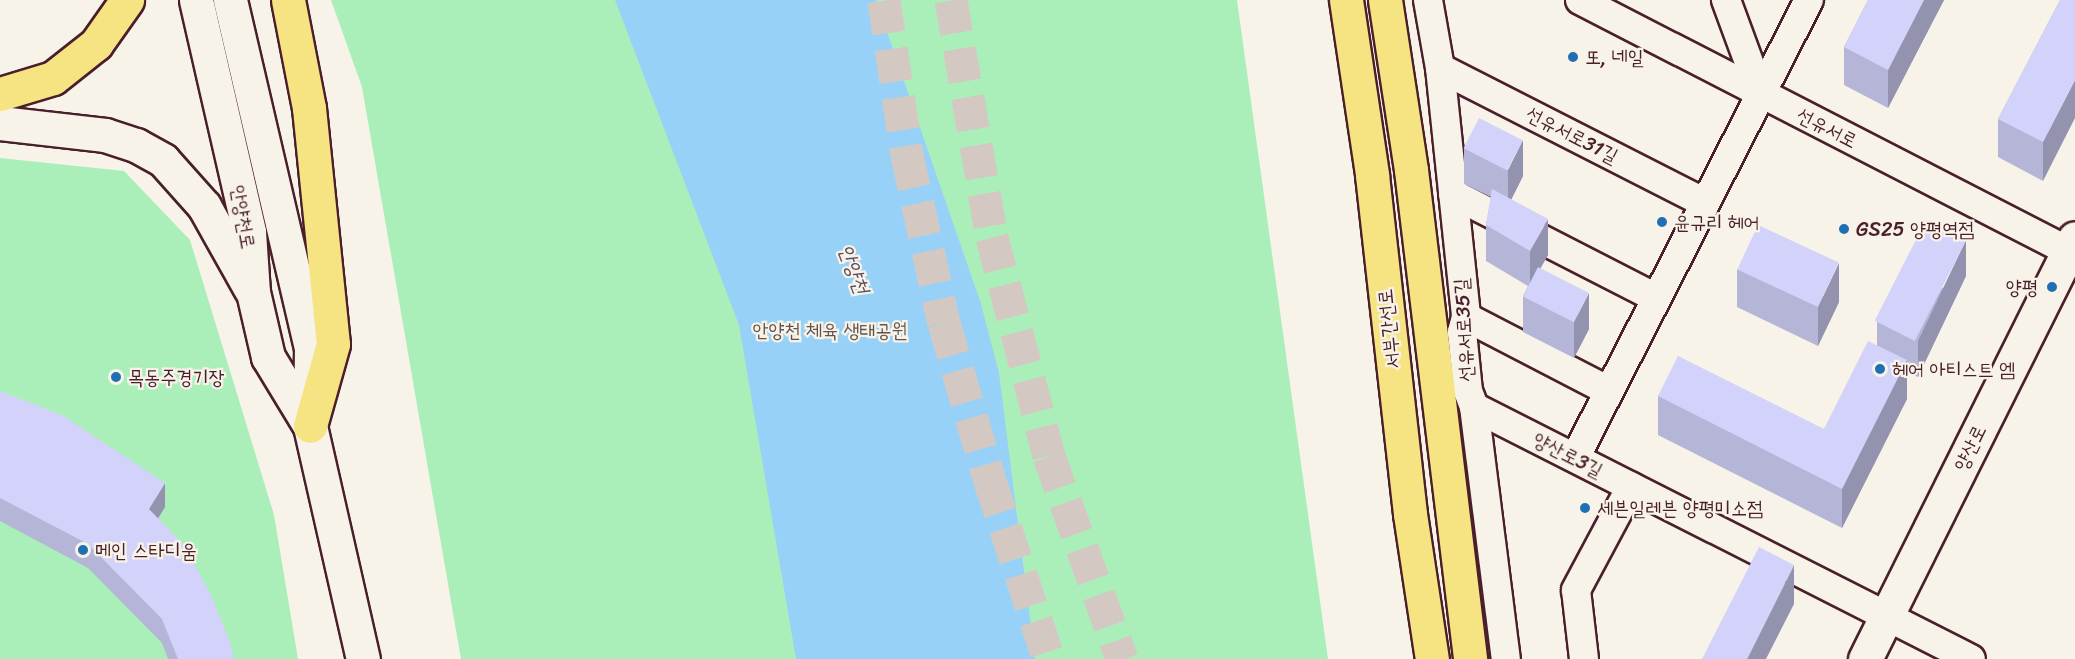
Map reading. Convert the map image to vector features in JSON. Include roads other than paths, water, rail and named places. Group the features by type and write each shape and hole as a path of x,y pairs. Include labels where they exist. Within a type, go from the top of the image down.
{"main road":[{"path":"0,94 52,78 96,44 127,0"},
{"name":"안양천로","path":"196,0 249,232 253,292 268,357 310,426"},
{"name":"안양천로","path":"231,0 311,347 310,426 363,659"},
{"path":"288,0 309,108 333,344 310,426"},
{"name":"서부간선로","path":"1346,0 1372,175 1410,514 1432,659"},
{"name":"서부간선로","path":"1385,0 1411,170 1470,659"},
{"path":"0,123 105,135 136,145 163,160 186,182 204,206 253,292"},
{"name":"양산로","path":"1865,659 2073,248"}],"street":[{"name":"선유서로35길","path":"1428,0 1440,68 1466,317 1462,332 1468,391 1474,407 1506,659"},
{"name":"선유서로","path":"1580,0 1761,95 2073,248"},
{"path":"1726,0 1761,95"},
{"path":"1575,458 1809,0"},
{"name":"선유서로31길","path":"1440,68 1705,203"},
{"path":"1453,194 1656,298"},
{"path":"1466,317 1609,391"},
{"name":"양산로3길","path":"1474,407 1971,659"},
{"path":"1584,659 1575,590 1630,487"}],"water":[{"name":"안양천","path":"615,0 876,0 981,304 999,373 1035,659 796,659 739,325"}],"tunnel":[{"path":"884,0 907,155 944,323 990,481 1049,659"},
{"path":"951,0 992,237 1049,456 1122,659"}],"place":[{"name":"또, 네일","path":"1573,57"},
{"name":"윤규리 헤어","path":"1662,222"},
{"name":"GS25 양평역점","path":"1844,229"},
{"name":"양평","path":"2052,287"},
{"name":"헤어 아티스트 엠","path":"1880,369"},
{"name":"목동주경기장","path":"116,377"},
{"name":"세븐일레븐 양평미소점","path":"1585,508"},
{"name":"메인 스타디움","path":"83,550"}],"park label":[{"name":"안양천 체육 생태공원","path":"830,330"}]}
